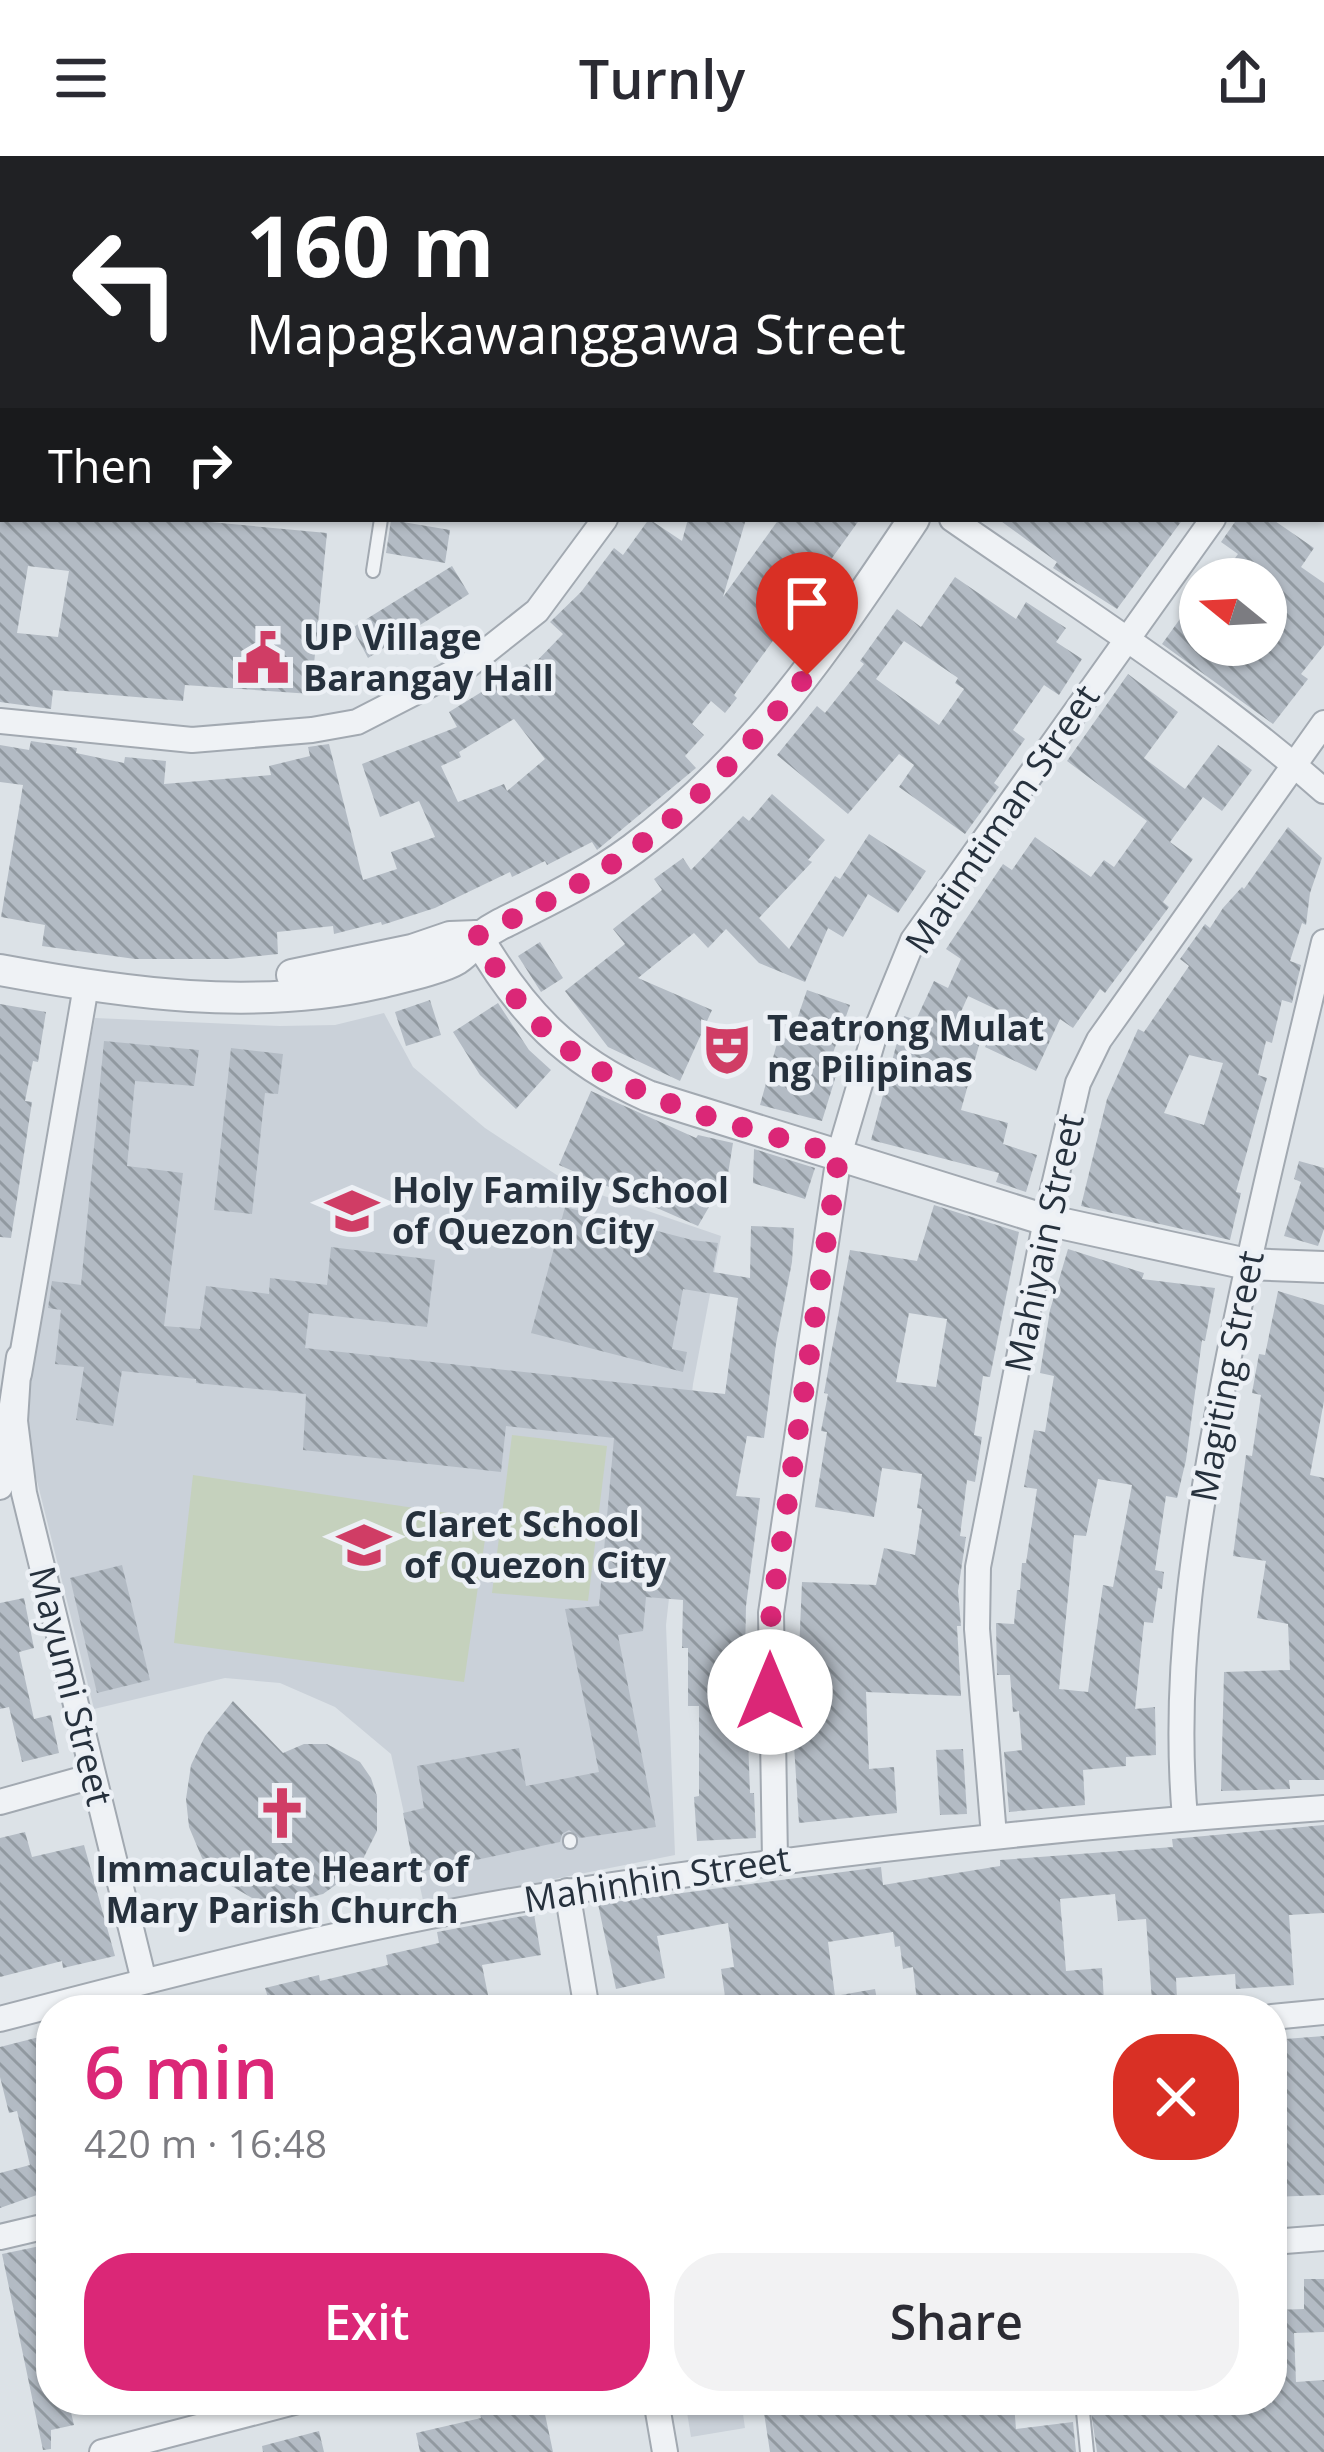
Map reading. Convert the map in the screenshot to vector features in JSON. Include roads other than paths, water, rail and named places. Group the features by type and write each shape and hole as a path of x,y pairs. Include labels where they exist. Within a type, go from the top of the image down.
{"street":[{"path":"0,721 192,740 357,722 470,664 538,611 600,522"},
{"path":"0,970 86,986 198,998 376,983 457,959 477,936 589,878 632,850 708,787 768,724 826,651 912,522"},
{"path":"956,522 1125,640 1324,791"},
{"name":"Matimtiman Street","path":"775,1860 771,1613 839,1155 874,1033 913,940 1211,522"},
{"name":"Mahiyain Street","path":"994,1836 977,1629 978,1567 1046,1220 1078,1083 1099,1040 1324,723"},
{"path":"0,951 89,969 236,978 287,976 368,961 450,937 477,936"},
{"path":"477,936 530,1015 598,1070 666,1102 1046,1220 1247,1264 1324,1267"},
{"name":"Magiting Street","path":"1184,1818 1180,1686 1208,1465 1247,1264 1324,942"},
{"name":"Mayumi Street","path":"0,1487 86,986"},
{"name":"Mayumi Street","path":"0,1487 19,1357 15,1421 24,1493 144,1982"},
{"path":"0,1802 93,1777"},
{"name":"Mahinhin Street","path":"93,1995 414,1920 567,1891 775,1860 1324,1808"},
{"path":"567,1891 584,1995"},
{"name":"Mahinhin Street","path":"0,2019 36,2010"},
{"path":"1287,2016 1324,2012"},
{"path":"0,2237 36,2229"},
{"path":"1287,2241 1324,2238"},
{"path":"102,2452 244,2415"},
{"path":"659,2415 665,2452"}],"lane":[{"path":"373,571 381,522"},
{"path":"1083,2415 1087,2452"}],"place":[{"name":"UP Village Barangay Hall","path":"263,658"},
{"name":"Teatrong Mulat ng Pilipinas","path":"727,1049"},
{"name":"Holy Family School of Quezon City","path":"352,1211"},
{"name":"Claret School of Quezon City","path":"364,1545"},
{"name":"Immaculate Heart of Mary Parish Church","path":"282,1813"}]}
